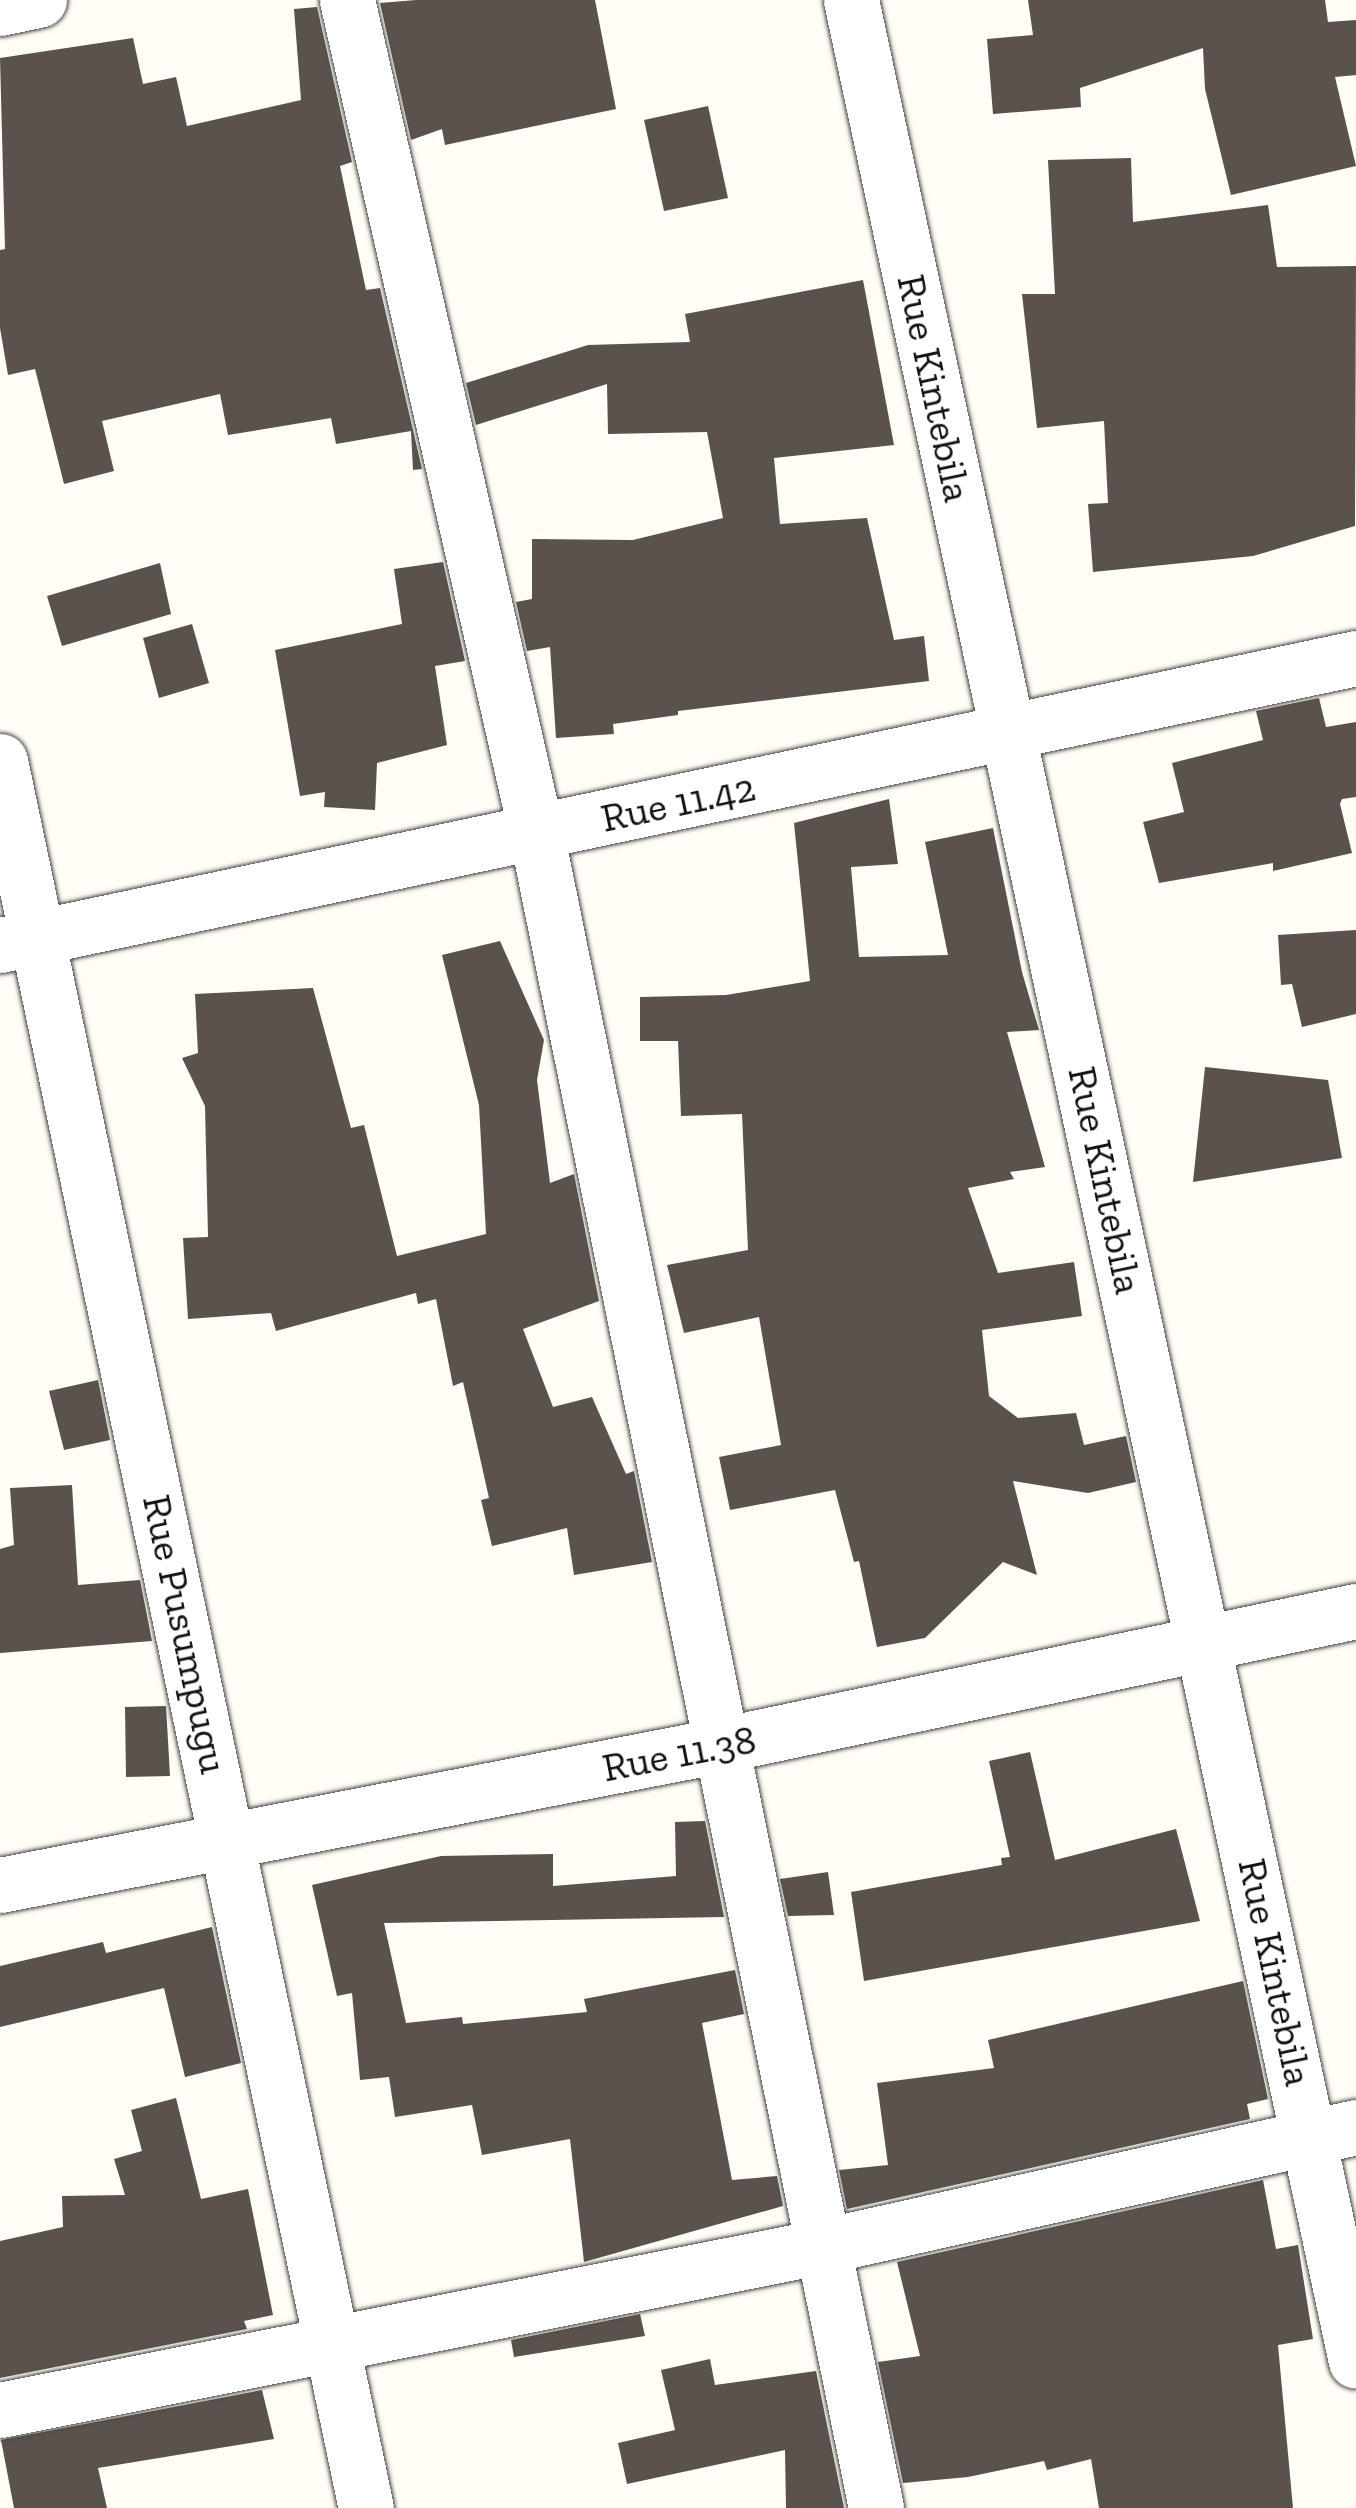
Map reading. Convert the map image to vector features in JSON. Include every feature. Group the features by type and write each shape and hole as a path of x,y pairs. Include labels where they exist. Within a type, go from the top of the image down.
{"street":[{"path":"0,8 39,0"},
{"path":"347,0 536,832 876,2508"},
{"name":"Rue Kintebila","path":"851,0 1206,1642 1334,2132 1356,2361"},
{"name":"Rue 11.42","path":"20,940 1356,658"},
{"name":"Rue Pusumpugu","path":"0,760 20,940 229,1841 366,2508"},
{"name":"Rue 11.38","path":"0,1886 722,1745 1356,1612"},
{"path":"0,2410 824,2246 1334,2132"}],"building":[{"path":"595,0 616,109 445,145 442,129 411,140 380,3"},
{"path":"1028,0 1325,0 1328,22 1356,20 1356,75 1335,77 1356,166 1231,195 1205,89 1203,48 1080,88 1081,107 993,114 987,39 1033,35"},
{"path":"317,7 352,162 340,166 366,290 380,288 422,469 413,470 411,431 336,444 331,418 228,435 220,394 102,421 114,471 64,484 35,369 8,375 0,328 0,250 5,249 0,58 133,38 143,84 176,77 187,126 301,100 294,9"},
{"path":"708,106 728,198 664,211 644,120"},
{"path":"1131,158 1133,222 1268,205 1277,267 1356,266 1355,526 1253,556 1093,572 1088,504 1108,503 1104,421 1037,428 1022,294 1055,294 1048,160"},
{"path":"863,280 894,445 774,458 780,524 867,518 894,640 924,636 929,681 678,711 678,715 613,724 614,734 556,738 550,647 527,651 516,602 532,599 532,539 633,540 723,518 707,432 608,434 607,384 476,425 466,383 588,345 690,342 685,314"},
{"path":"443,562 465,661 435,666 447,745 377,763 375,810 324,807 325,792 300,796 275,650 402,624 394,569"},
{"path":"160,563 171,614 62,646 47,596"},
{"path":"192,624 209,683 159,698 143,638"},
{"path":"1319,698 1326,727 1356,722 1356,797 1342,799 1340,804 1352,853 1273,871 1273,863 1159,883 1143,822 1184,812 1172,763 1263,740 1256,711"},
{"path":"889,799 898,864 851,867 859,957 948,955 925,842 993,828 1022,972 1039,1030 1007,1032 1045,1167 1010,1172 1014,1179 968,1188 998,1273 1074,1262 1082,1316 982,1330 989,1396 1018,1418 1076,1413 1084,1445 1126,1436 1136,1482 1088,1493 1013,1481 1037,1575 1003,1562 925,1638 877,1647 859,1561 854,1562 835,1490 730,1510 719,1457 781,1445 759,1317 684,1333 667,1265 748,1250 742,1114 681,1116 678,1041 640,1041 640,997 726,995 810,981 794,823"},
{"path":"1356,930 1356,1014 1302,1027 1292,984 1281,985 1278,935"},
{"path":"500,941 544,1040 537,1080 550,1183 574,1174 599,1301 523,1329 553,1407 592,1397 626,1474 634,1471 652,1562 574,1575 567,1528 492,1546 481,1500 489,1498 463,1382 453,1386 436,1299 418,1304 416,1293 276,1331 271,1313 188,1319 183,1238 208,1237 205,1106 182,1058 198,1053 195,994 313,988 351,1128 364,1125 397,1256 486,1234 479,1105 442,955"},
{"path":"1205,1067 1328,1080 1342,1158 1193,1182"},
{"path":"98,1380 110,1440 64,1450 49,1391"},
{"path":"72,1485 78,1585 140,1580 152,1641 0,1653 0,1549 14,1545 10,1488"},
{"path":"166,1706 170,1776 126,1777 125,1707"},
{"path":"1030,1752 1055,1860 1176,1829 1200,1921 864,1981 851,1892 1002,1865 1001,1858 1010,1857 989,1761"},
{"path":"705,1821 724,1917 384,1923 406,2023 462,2017 463,2024 587,2012 584,1999 735,1970 744,2014 702,2023 732,2180 777,2176 783,2206 584,2262 570,2139 482,2155 472,2105 395,2117 389,2077 360,2080 352,1993 337,1996 312,1885 441,1856 553,1854 553,1886 676,1876 675,1822"},
{"path":"828,1872 834,1915 788,1916 780,1879"},
{"path":"212,1927 241,2063 185,2077 164,1988 0,2027 0,1966 103,1942 106,1953"},
{"path":"1243,1981 1268,2099 1247,2104 1250,2119 847,2209 839,2170 888,2165 877,2083 994,2068 988,2040"},
{"path":"176,2098 201,2199 248,2189 273,2315 244,2321 247,2329 0,2378 0,2241 63,2227 62,2196 125,2195 114,2159 142,2151 131,2110"},
{"path":"1263,2180 1276,2249 1298,2245 1313,2339 1278,2345 1293,2508 1099,2508 1091,2459 1047,2470 1044,2461 968,2477 903,2483 878,2362 920,2356 897,2262"},
{"path":"640,2314 645,2336 514,2357 511,2340"},
{"path":"710,2359 715,2385 816,2371 844,2508 786,2508 785,2450 627,2484 618,2443 675,2430 661,2370"},
{"path":"262,2390 274,2439 98,2468 107,2508 14,2508 1,2440"}]}
